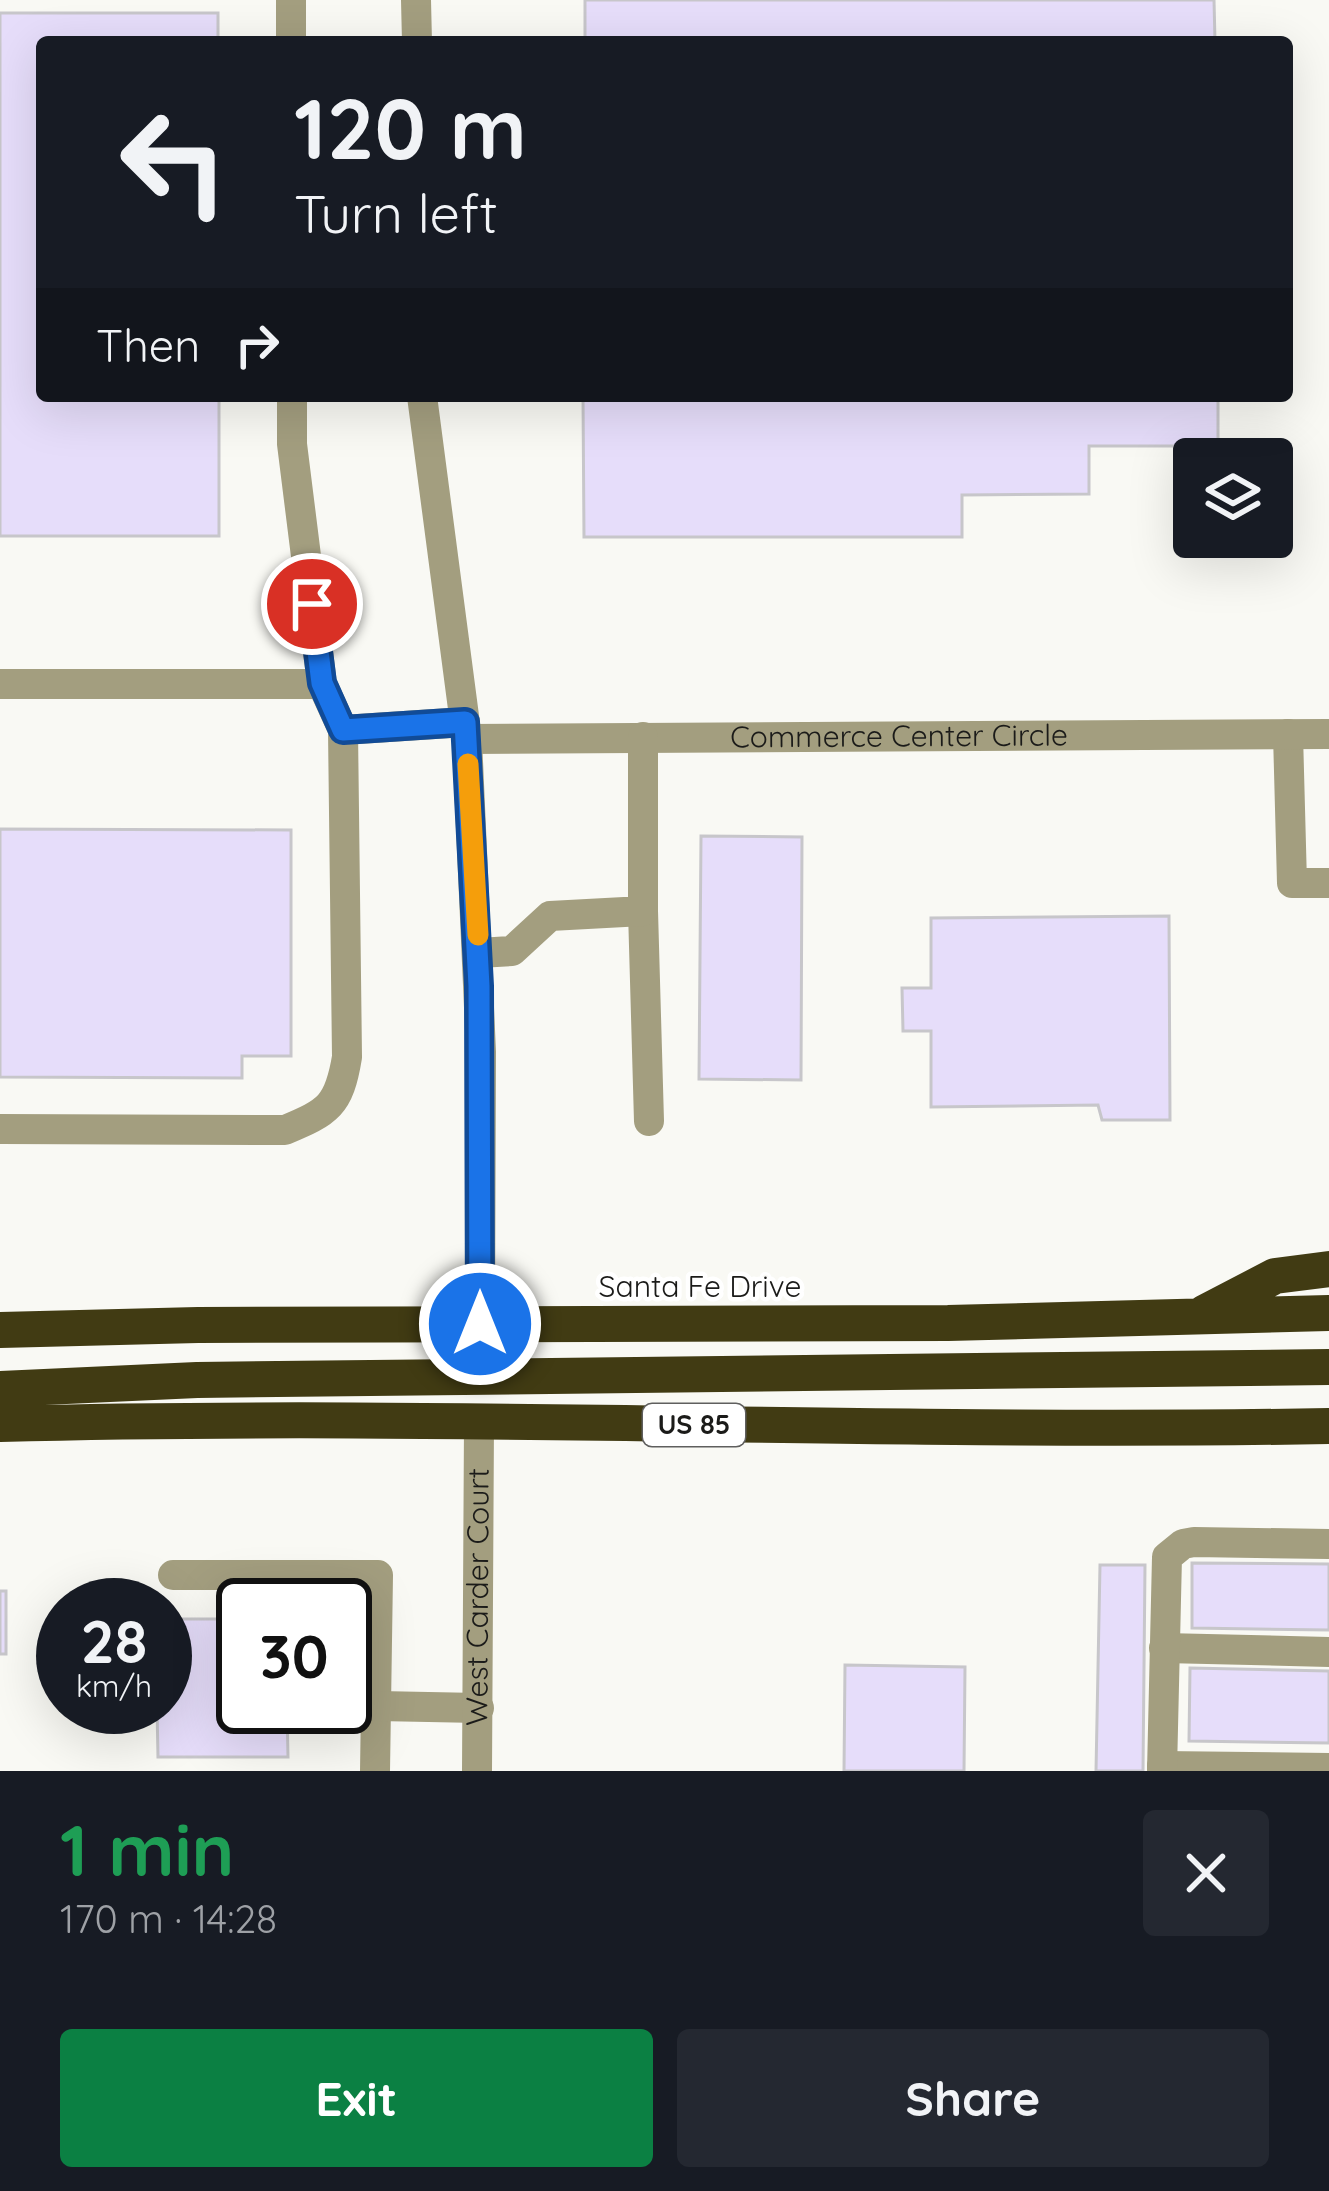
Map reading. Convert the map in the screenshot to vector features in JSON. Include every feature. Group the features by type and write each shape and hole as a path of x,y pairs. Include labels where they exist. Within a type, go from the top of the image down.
{"highway":[{"path":"1198,1317 1275,1276 1329,1269"},
{"name":"Santa Fe Drive","path":"0,1330 948,1323 1329,1313"},
{"path":"0,1389 197,1379 1329,1366"},
{"name":"US 85","path":"0,1424 1329,1426"}],"street":[{"path":"291,0 291,36"},
{"path":"416,0 417,36"},
{"path":"0,1129 285,1130 323,1114 342,1090 347,1058 343,730 322,683 292,444 292,402"},
{"path":"423,402 466,730 478,953 480,1324"},
{"path":"0,683 322,683"},
{"name":"Commerce Center Circle","path":"343,730 643,737 1329,734"},
{"path":"1288,734 1292,883 1329,883"},
{"path":"643,737 649,1121"},
{"path":"478,953 512,951 550,916 644,911"},
{"name":"West Carder Court","path":"478,1771 479,1423"},
{"path":"1329,1544 1194,1542 1172,1550 1165,1565 1162,1769 1329,1768"},
{"path":"173,1575 378,1576 375,1771"},
{"path":"1164,1648 1329,1652"},
{"path":"378,1706 478,1708"}],"building":[{"path":"585,0 1214,0 1215,36 585,36"},
{"path":"0,13 218,13 218,36 36,36 36,402 219,402 219,536 0,536"},
{"path":"583,402 1218,402 1218,438 1173,438 1173,446 1089,446 1089,494 962,495 962,537 584,537"},
{"path":"0,829 291,830 291,1056 242,1056 242,1078 0,1077"},
{"path":"701,836 802,837 801,1080 699,1079"},
{"path":"1169,916 1170,1120 1102,1120 1098,1105 931,1107 931,1031 903,1031 902,988 931,988 931,918"},
{"path":"1192,1563 1329,1564 1329,1630 1192,1628"},
{"path":"1100,1565 1145,1565 1143,1771 1096,1771"},
{"path":"0,1591 6,1591 6,1654 0,1654"},
{"path":"192,1619 216,1619 216,1734 288,1734 288,1757 158,1757 158,1734 192,1734"},
{"path":"845,1665 965,1667 964,1771 844,1771"},
{"path":"1190,1668 1329,1671 1329,1743 1189,1741"}],"slow traffic":[{"path":"468,764 478,935"}],"route":[{"path":"312,604 322,683 343,730 465,722 481,1052 480,1324"}]}
